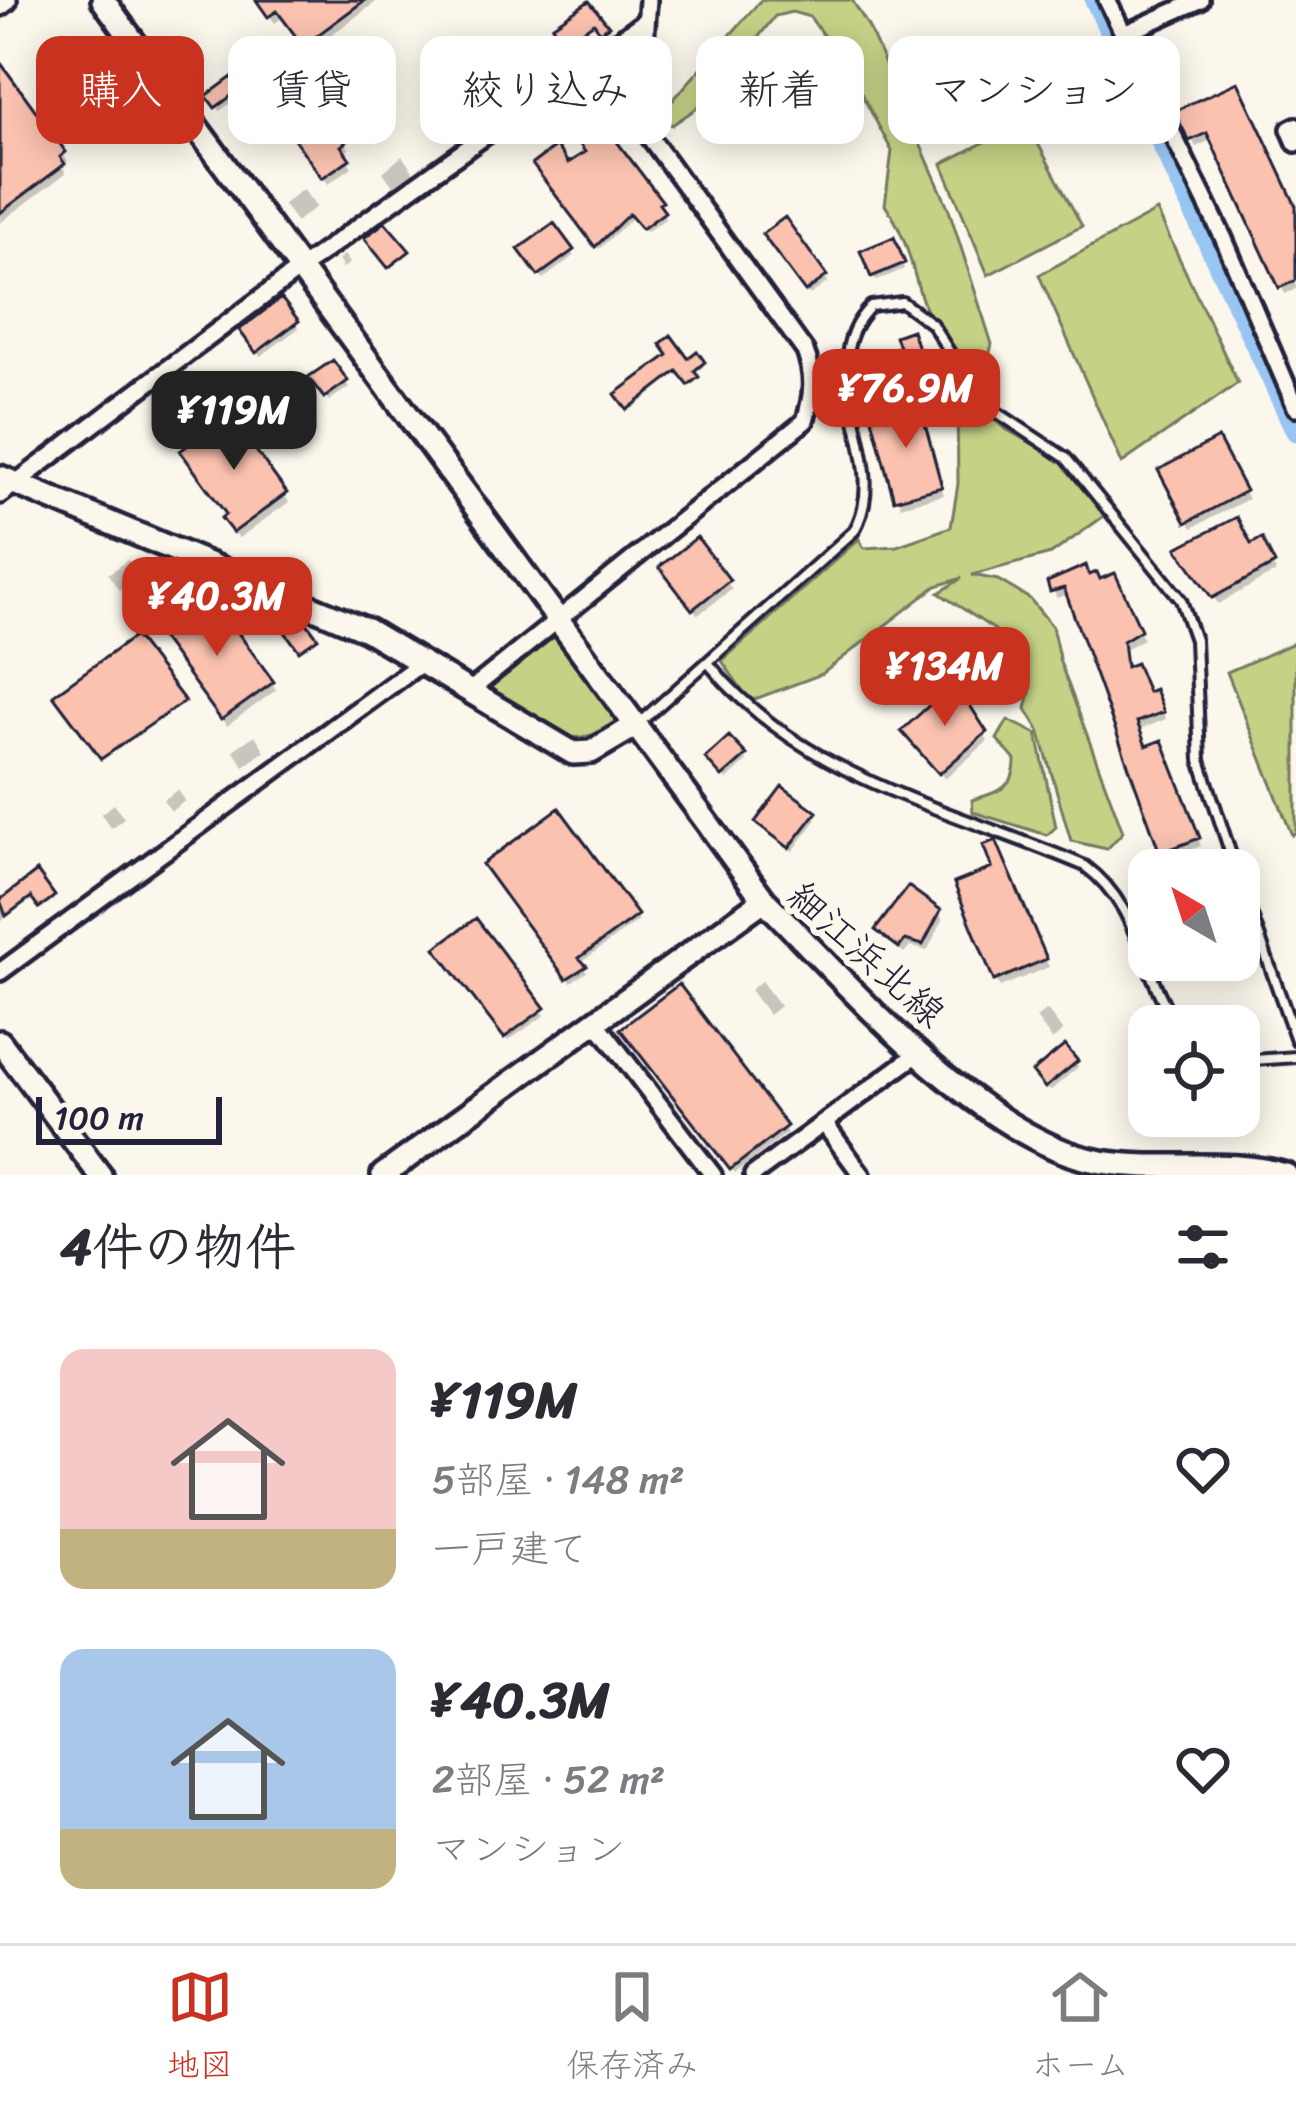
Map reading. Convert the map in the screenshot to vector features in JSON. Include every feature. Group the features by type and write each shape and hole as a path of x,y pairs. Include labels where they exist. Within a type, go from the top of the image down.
{"street":[{"path":"103,0 764,900"},
{"path":"472,689 805,421 813,384 805,351 646,132 642,115 648,0"},
{"path":"1107,0 1223,237 1292,387 1296,407"},
{"path":"1124,34 1200,0"},
{"path":"5,485 645,21"},
{"path":"1296,126 1290,129 1296,142"},
{"path":"5,485 368,630 573,753 591,752 635,726"},
{"path":"0,972 424,661"},
{"name":"細江浜北線","path":"383,1175 764,900 920,1052 991,1113 1047,1145 1099,1162 1242,1168 1286,1175"},
{"path":"596,1022 713,1175"},
{"path":"0,1042 100,1175"},
{"path":"753,1175 920,1052"},
{"path":"824,1123 862,1175"}],"lane":[{"path":"635,726 831,555 867,509 870,481 848,386 844,344 871,307 902,302 932,324 980,401 1066,458 1181,600 1195,640 1200,760 1229,849"},
{"path":"710,664 740,703 777,733 829,763 1085,866 1109,884 1129,914 1164,1005"},
{"path":"1260,938 1296,1040"},
{"path":"1260,1060 1296,1057"}],"green space":[{"path":"761,0 852,0 888,71 888,143 864,98 864,36 824,36 810,17 792,12 775,16 759,36 729,36"},
{"path":"696,74 696,109 672,125 672,101"},
{"path":"888,144 920,144 948,207 992,344 987,364 976,377 939,339 907,249 885,205 892,151"},
{"path":"981,144 1038,144 1082,226 988,275 942,164"},
{"path":"1157,211 1238,383 1122,463 1039,275"},
{"path":"957,401 971,401 1007,430 1072,465 1104,516 1051,554 972,575 998,580 1030,599 1052,626 1060,662 1123,832 1107,849 1071,841 1039,730 1026,709 1031,687 995,630 939,593 962,578 936,586 822,674 750,701 722,661 859,539 864,548 897,546 951,527 958,484"},
{"path":"555,630 617,709 614,728 574,738 558,736 531,723 485,688"},
{"path":"1296,642 1296,832 1292,835 1227,672"},
{"path":"1008,720 1037,734 1056,827 1047,835 973,812 972,800 1002,788 1012,777 1015,760 997,739"}],"building":[{"path":"256,0 365,0 316,36 296,36 277,11 268,17"},
{"path":"589,1 609,26 600,32 594,23 575,36 550,36 556,32 552,26"},
{"path":"0,62 36,111 36,144 60,144 66,152 60,157 65,164 0,213"},
{"path":"228,80 228,98 215,108 206,96"},
{"path":"1238,82 1296,206 1296,280 1279,288 1207,133 1189,141 1180,123 1180,108"},
{"path":"298,144 343,144 350,159 322,178"},
{"path":"580,144 619,144 663,202 659,204 665,212 642,229 629,214 595,247 532,164 556,146 568,163 585,152"},
{"path":"785,217 827,276 805,292 762,234"},
{"path":"385,222 410,251 388,268 364,238"},
{"path":"554,223 574,250 538,276 518,249"},
{"path":"894,237 905,263 871,277 860,251"},
{"path":"281,298 299,321 256,353 239,330"},
{"path":"912,330 922,361 891,371 894,385 867,393 858,358 899,347 895,336"},
{"path":"671,335 688,358 697,351 705,362 694,371 699,377 688,385 677,371 627,410 615,394 668,355 660,344"},
{"path":"333,360 348,381 324,398 308,377"},
{"path":"899,404 901,410 920,405 942,487 894,500 870,411"},
{"path":"230,415 287,493 233,533 221,518 226,514 180,451"},
{"path":"1218,438 1246,491 1186,523 1158,470"},
{"path":"1237,517 1251,544 1262,538 1275,564 1212,598 1177,548"},
{"path":"697,537 730,580 692,610 659,567"},
{"path":"1086,565 1089,575 1097,572 1100,579 1115,573 1141,630 1123,641 1126,667 1136,663 1148,692 1155,689 1164,712 1137,722 1146,746 1162,740 1200,838 1159,849 1064,588 1050,592 1047,582"},
{"path":"212,597 274,682 221,720 160,636"},
{"path":"278,609 292,615 300,627 306,622 318,638 299,651 271,613"},
{"path":"135,636 185,701 101,759 53,695"},
{"path":"955,682 987,732 939,774 901,731"},
{"path":"729,736 747,755 722,777 705,758"},
{"path":"782,786 817,812 789,848 755,822"},
{"path":"559,808 638,915 579,958 587,966 566,979 482,864"},
{"path":"996,840 1047,959 994,981 954,883 992,868 983,845"},
{"path":"37,871 55,896 39,908 31,897 6,916 0,900"},
{"path":"908,886 941,910 923,945 905,940 899,948 875,930"},
{"path":"476,918 545,1008 504,1038 435,948"},
{"path":"679,984 787,1126 730,1170 620,1029"},
{"path":"1065,1045 1078,1061 1045,1088 1032,1072"}],"waterway":[{"path":"1095,0 1296,431"}]}
